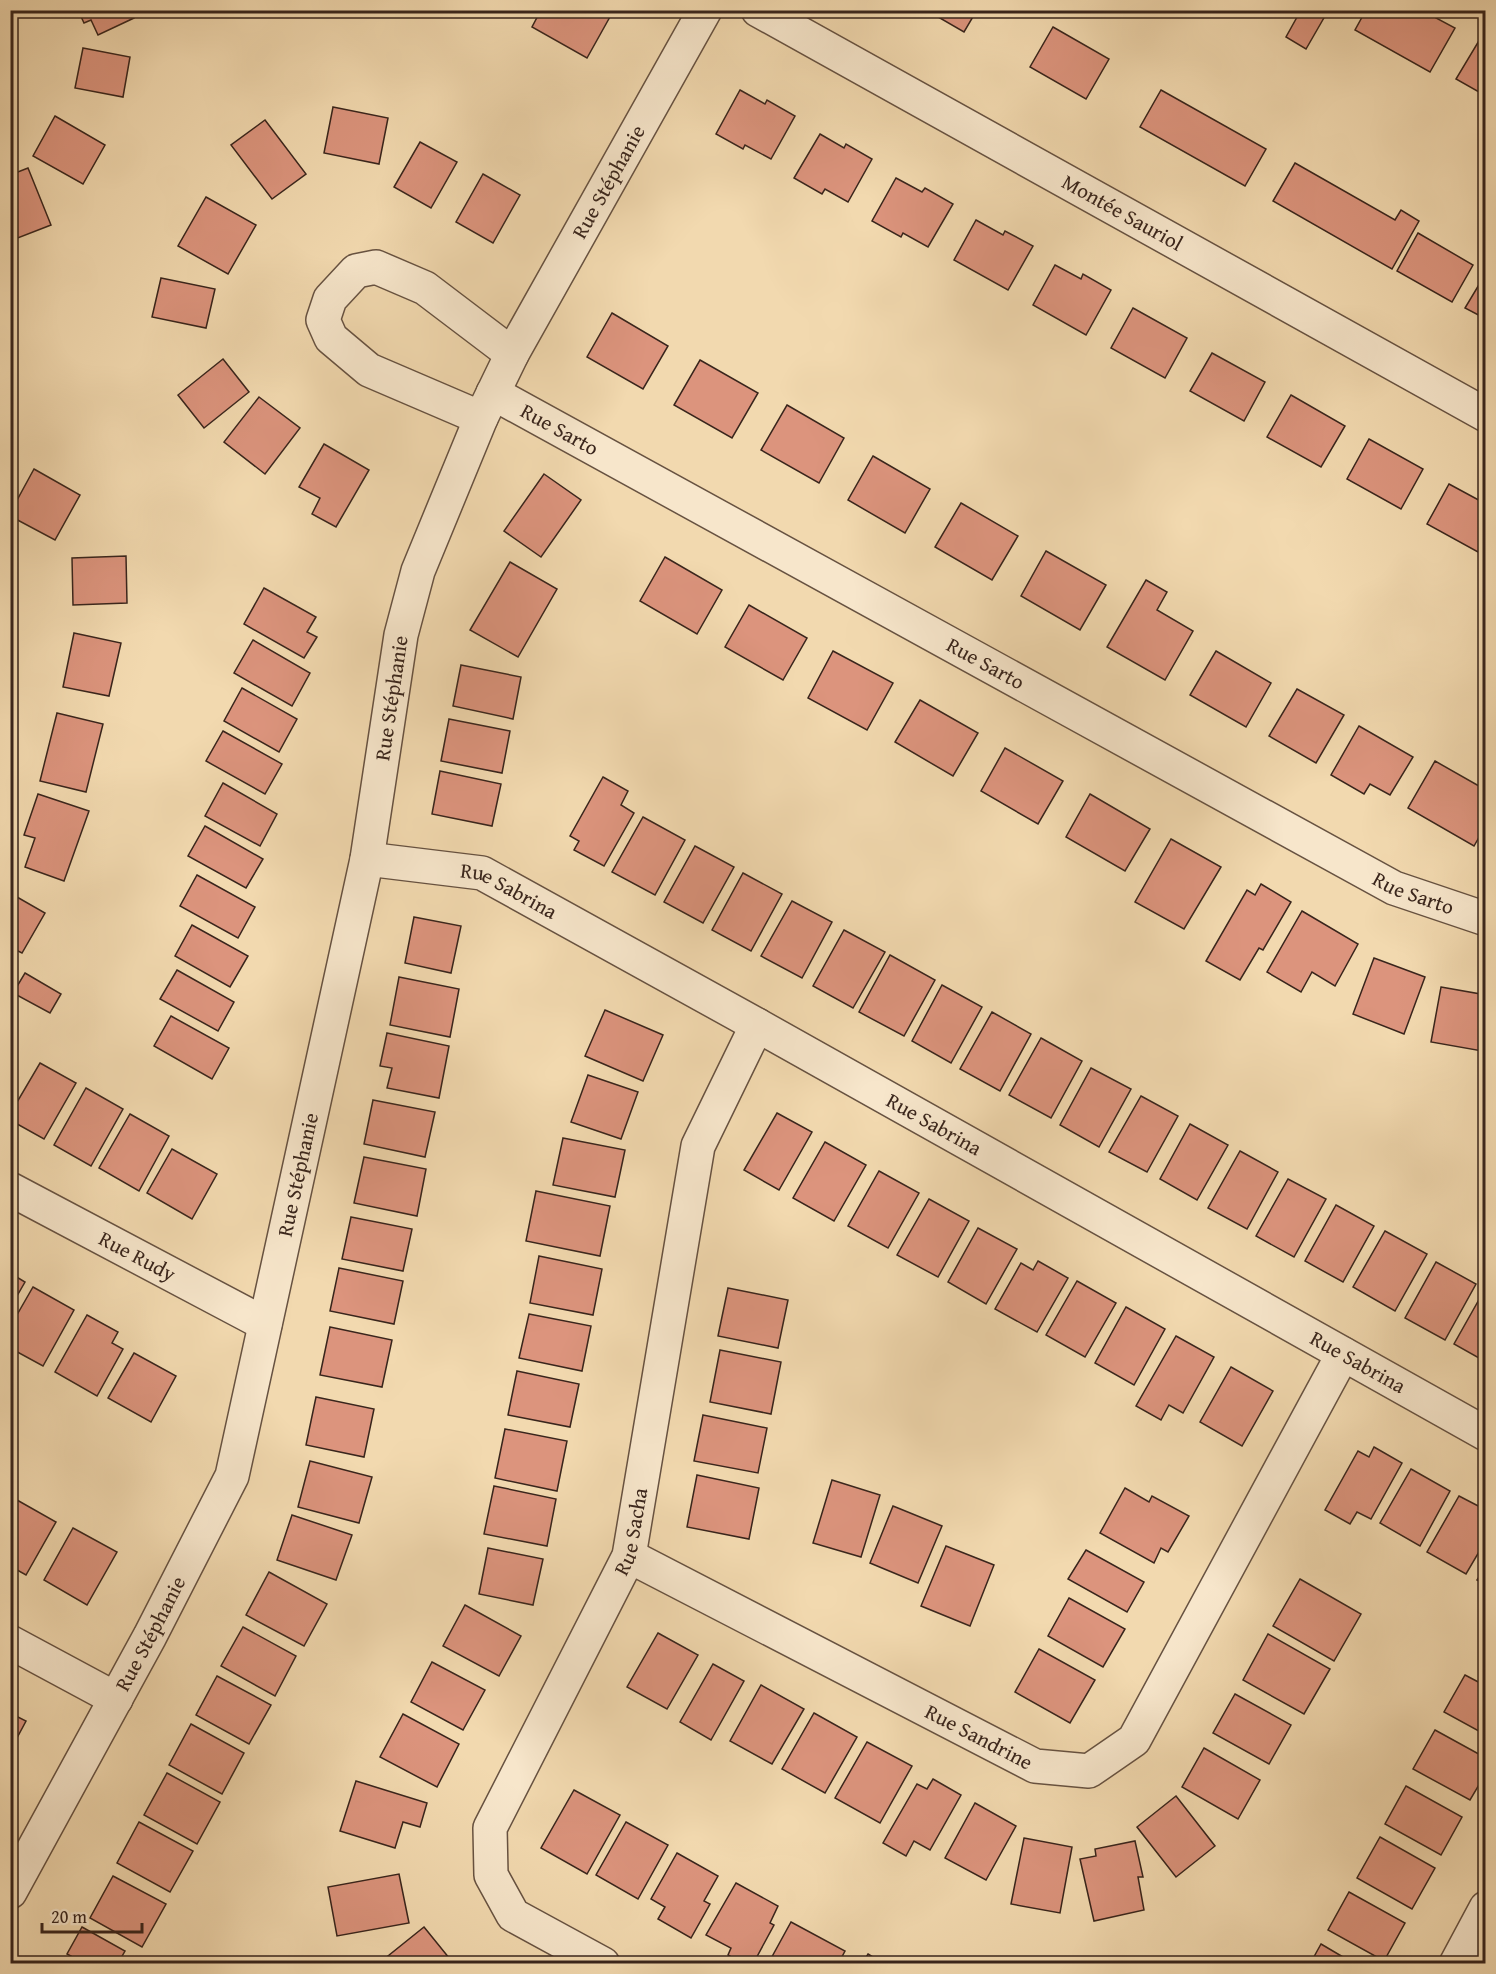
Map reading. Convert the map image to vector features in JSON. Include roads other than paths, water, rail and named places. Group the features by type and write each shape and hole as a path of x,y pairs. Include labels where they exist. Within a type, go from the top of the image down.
{"street":[{"name":"Rue Stéphanie","path":"10,1892 150,1636 232,1476 367,859 401,635 418,571 487,406 512,354 705,10"},
{"name":"Montée Sauriol","path":"758,10 1485,415"},
{"path":"487,406 369,370 331,338 322,320 330,299 356,271 376,267 425,288 512,354"},
{"name":"Rue Sarto","path":"487,406 1394,888 1485,919"},
{"name":"Rue Sabrina","path":"367,859 482,873 758,1025 1485,1434"},
{"name":"Rue Sacha","path":"603,1964 513,1915 491,1875 490,1828 629,1556 698,1146 758,1025"},
{"name":"Rue Rudy","path":"10,1189 265,1324"},
{"name":"Rue Sandrine","path":"629,1556 1035,1766 1089,1771 1134,1740 1343,1354"},
{"path":"10,1642 116,1699"},
{"path":"1456,1964 1485,1908"}]}
